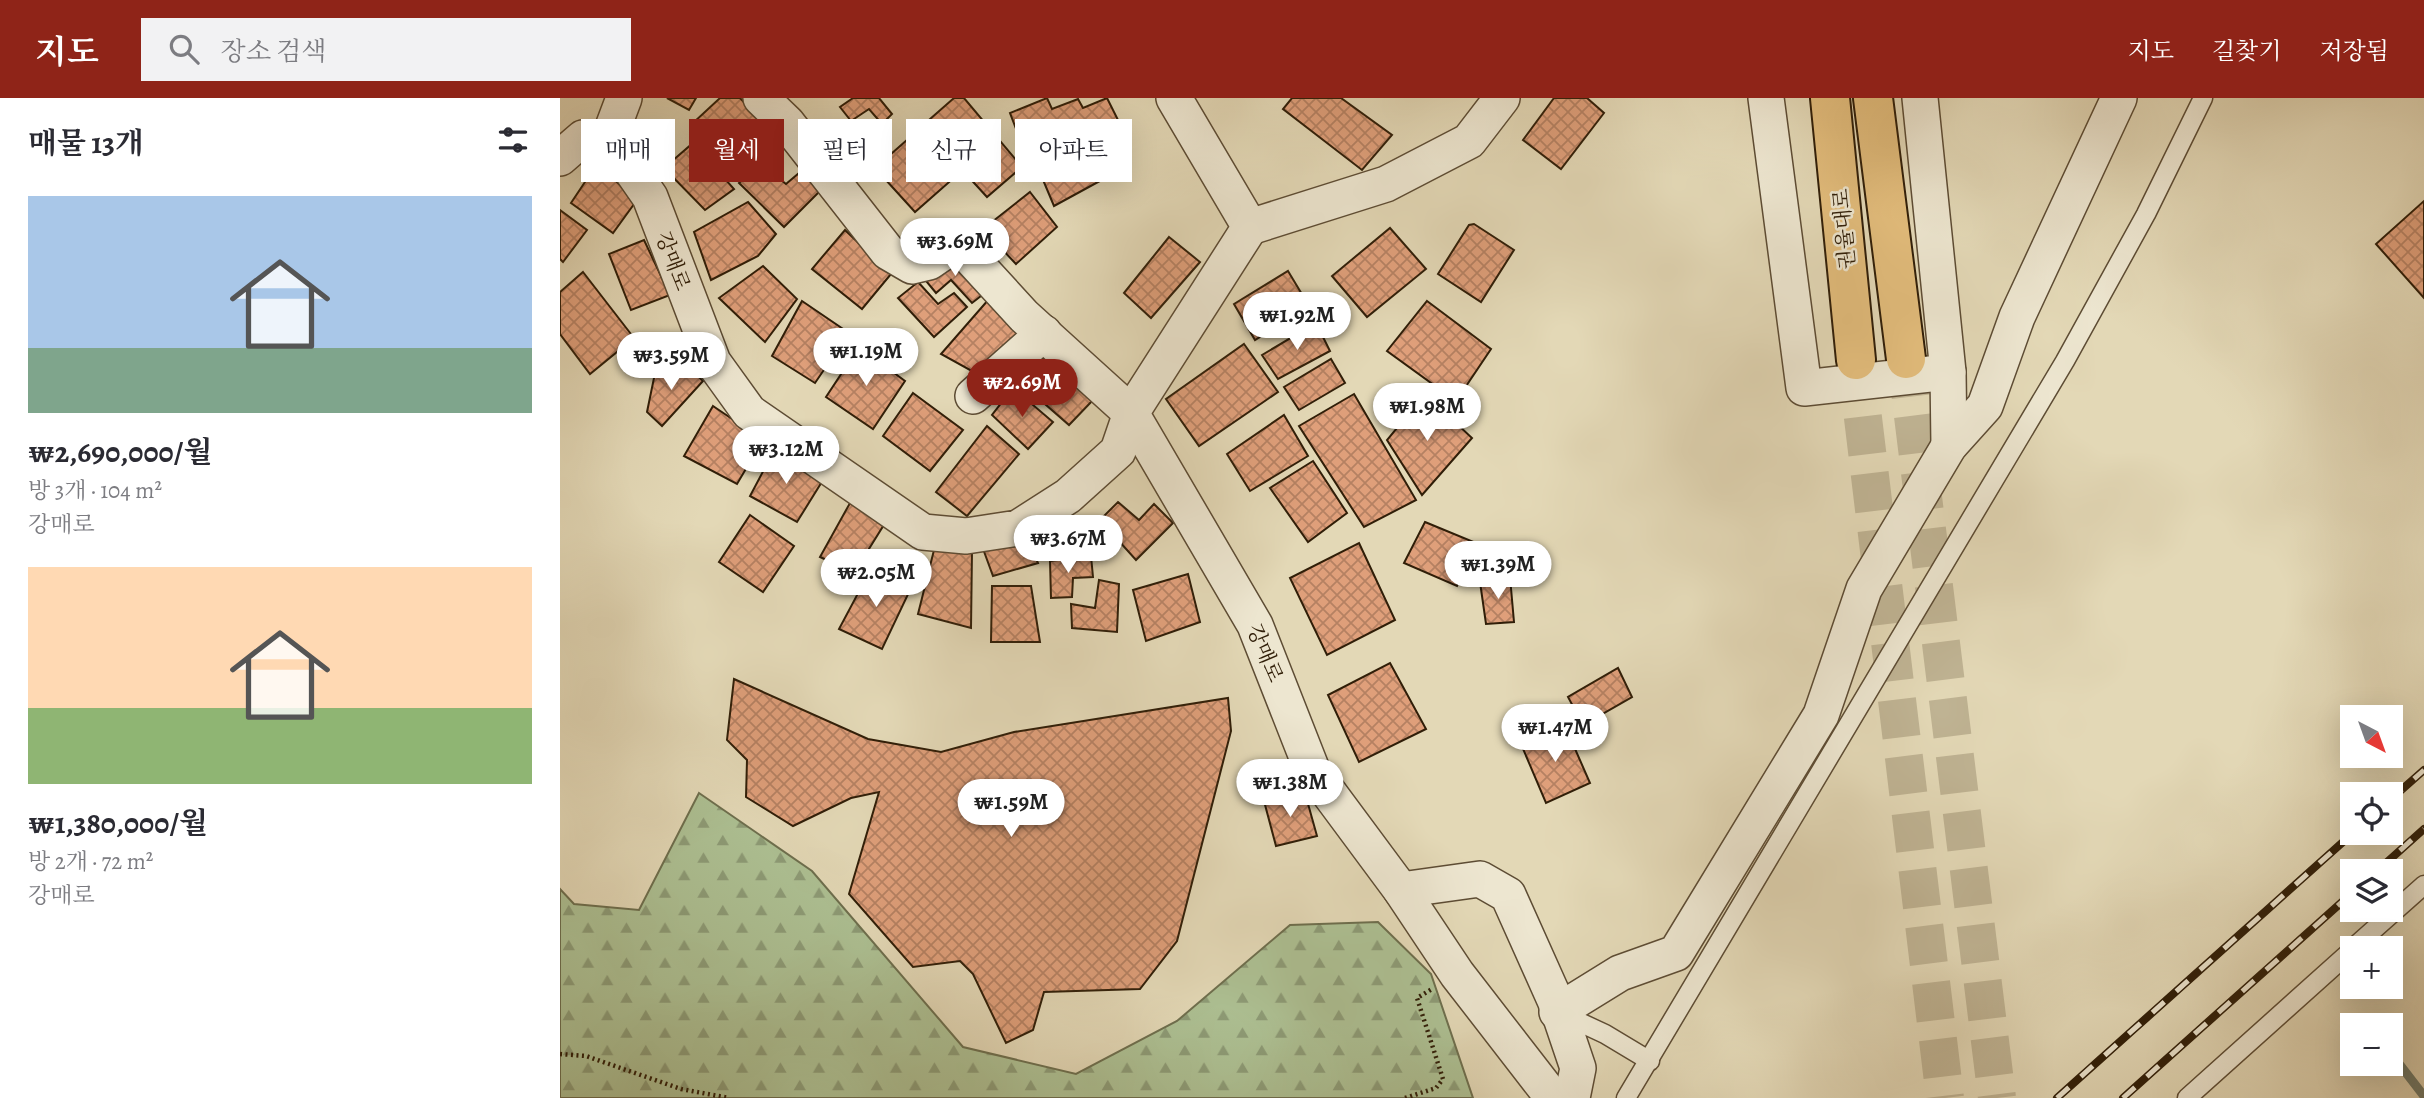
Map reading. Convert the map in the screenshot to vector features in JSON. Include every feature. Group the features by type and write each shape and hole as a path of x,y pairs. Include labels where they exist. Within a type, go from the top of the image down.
{"highway":[{"name":"권율대로","path":"1830,98 1856,360"},
{"name":"권율대로","path":"1873,98 1906,359"}],"street":[{"path":"578,138 624,98"},
{"name":"강매로","path":"761,98 787,123 888,252 912,266 929,262 957,243 1044,333 1131,413 1255,625 1312,770 1401,890 1457,974 1553,1098"},
{"path":"1174,98 1250,227 1386,184 1469,141 1502,98"},
{"path":"1766,98 1804,388 1948,372"},
{"path":"1920,98 1948,372 1950,446"},
{"path":"1557,1012 1620,973 1676,953 1821,715 1864,589 1950,446 1985,406 2017,317 2119,98"},
{"name":"강매로","path":"578,138 650,197 713,362 749,412 923,532 966,536 1018,528 1068,496 1118,451 1131,413 1250,227"},
{"path":"973,396 1044,333"},
{"path":"1401,890 1480,879 1508,895 1555,1000 1578,1068 1572,1098"}],"lane":[{"path":"1626,1098 2065,361 2146,214 2203,98"},
{"path":"2367,936 2424,885"},
{"path":"2187,1098 2340,961"},
{"path":"1557,1012 1605,1034 1650,1061"}],"path":[{"path":"1405,1098 1436,1088 1443,1079 1417,998 1457,974"},
{"path":"560,1054 586,1056 681,1089 729,1098"}],"green space":[{"path":"699,793 812,871 963,1047 1076,1074 1177,1021 1290,925 1378,922 1431,974 1473,1098 560,1098 560,889 574,904 639,910"}],"building":[{"path":"667,98 696,98 689,110"},
{"path":"720,98 740,98 760,119 697,119"},
{"path":"853,98 879,98 892,114 887,119 878,119 869,109 849,119 840,107"},
{"path":"954,98 964,98 982,119 930,119"},
{"path":"1047,98 1052,109 1078,99 1083,108 1107,98 1118,119 1015,119 1015,126 1010,113"},
{"path":"1292,98 1341,98 1392,135 1362,170 1283,109"},
{"path":"1554,98 1587,98 1604,113 1561,169 1523,140"},
{"path":"906,141 906,182 949,182 915,212 888,182 892,182 892,153"},
{"path":"1001,142 1015,159 1015,173 987,197 973,182 1001,182"},
{"path":"689,146 689,182 728,182 734,189 705,210 675,179 675,159"},
{"path":"798,174 798,182 818,182 823,188 784,227 739,183 786,184"},
{"path":"585,182 617,182 637,200 613,233 571,203"},
{"path":"1044,182 1098,182 1054,206"},
{"path":"1030,192 1057,227 1016,264 983,229"},
{"path":"2424,201 2424,298 2376,244"},
{"path":"748,202 776,234 758,256 711,280 694,232"},
{"path":"560,210 587,230 563,262 560,259"},
{"path":"1474,224 1514,250 1481,302 1438,274 1469,225"},
{"path":"1390,228 1426,269 1367,317 1332,276"},
{"path":"845,230 891,274 862,309 812,269"},
{"path":"1169,237 1200,262 1151,318 1124,293"},
{"path":"644,240 670,295 631,310 609,254"},
{"path":"956,254 986,292 972,303 951,280 936,293 922,276"},
{"path":"763,266 797,299 765,342 719,298"},
{"path":"1288,271 1309,306 1255,340 1234,304"},
{"path":"583,272 634,338 590,374 560,334 560,292"},
{"path":"918,282 938,304 954,293 967,307 934,337 898,298"},
{"path":"989,299 1024,331 979,375 941,354"},
{"path":"802,301 849,333 815,383 772,356"},
{"path":"1427,301 1491,349 1456,401 1387,351"},
{"path":"1316,323 1330,351 1278,379 1262,355"},
{"path":"1244,344 1278,392 1199,446 1166,399"},
{"path":"859,347 905,381 873,429 826,397"},
{"path":"1043,355 1093,400 1069,425 1021,383"},
{"path":"1331,359 1345,383 1299,410 1284,387"},
{"path":"688,366 703,381 662,426 647,412 655,373"},
{"path":"1013,388 1053,422 1028,449 992,415"},
{"path":"913,393 963,430 930,471 883,436"},
{"path":"1354,394 1416,500 1364,527 1299,426"},
{"path":"1425,394 1472,438 1422,495 1387,440"},
{"path":"713,406 763,440 737,484 684,456"},
{"path":"1284,415 1308,456 1250,491 1227,454"},
{"path":"987,426 1019,454 967,516 936,492"},
{"path":"775,449 823,480 797,522 750,496"},
{"path":"1313,461 1347,513 1308,542 1270,488"},
{"path":"1118,502 1139,520 1154,504 1173,523 1136,560 1100,520"},
{"path":"850,503 885,523 854,573 820,557"},
{"path":"750,515 794,546 763,592 719,562"},
{"path":"1425,522 1476,543 1457,586 1404,563"},
{"path":"1025,534 1038,563 993,576 982,546"},
{"path":"1359,543 1395,620 1327,655 1290,578"},
{"path":"935,546 972,551 971,628 918,614"},
{"path":"1091,556 1093,577 1073,578 1072,597 1051,598 1050,561"},
{"path":"872,567 911,588 882,649 839,629"},
{"path":"1188,574 1200,622 1146,641 1133,590"},
{"path":"1510,577 1514,622 1486,624 1480,582"},
{"path":"1099,580 1119,584 1117,632 1072,628 1071,604 1095,608"},
{"path":"992,586 1031,586 1040,642 991,642"},
{"path":"1390,663 1426,729 1359,762 1328,695"},
{"path":"1618,668 1632,697 1583,725 1568,697"},
{"path":"734,679 868,739 941,752 1014,732 1228,698 1231,731 1177,941 1140,989 1044,992 1033,1030 1006,1043 973,974 960,961 913,967 849,894 879,792 851,798 793,826 746,797 747,760 727,740"},
{"path":"1565,726 1590,783 1546,803 1521,744"},
{"path":"1281,762 1286,785 1259,793 1252,769"},
{"path":"1305,793 1317,836 1276,846 1264,801"}],"waterway":[{"path":"2403,1069 2424,1096"}],"tunnel":[{"path":"1906,359 1997,1098"},
{"path":"1856,360 1945,1098"}],"railway":[{"path":"2403,789 2424,770"},
{"path":"2391,859 2424,829"},
{"path":"2057,1098 2340,845"},
{"path":"2123,1098 2340,904"}]}
